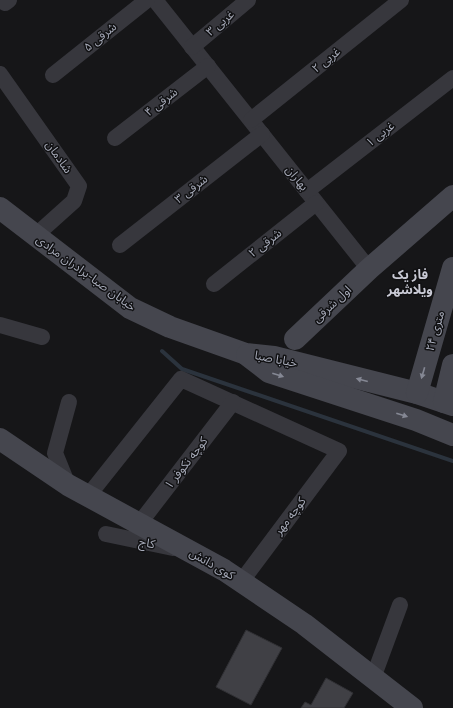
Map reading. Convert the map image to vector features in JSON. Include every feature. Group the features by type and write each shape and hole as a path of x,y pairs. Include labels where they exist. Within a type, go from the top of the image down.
{"street":[{"name":"۵ شرقی","path":"53,74 147,0"},
{"name":"بهاران","path":"155,0 369,269"},
{"name":"۳ غربی","path":"192,46 248,0"},
{"name":"۲ غربی","path":"251,120 401,0"},
{"name":"۴ شرقی","path":"115,138 208,66"},
{"name":"شادمان","path":"0,74 79,186 74,201 35,236"},
{"name":"۱ غربی","path":"312,197 453,78"},
{"name":"۳ شرقی","path":"120,245 262,134"},
{"path":"369,269 453,196"},
{"name":"۲ شرقی","path":"214,284 312,197"},
{"name":"خیابان صبا-برادران مرادی","path":"0,208 130,308 170,327 246,354"},
{"name":"۲۴ متری","path":"417,393 453,268"},
{"name":"اول شرقی","path":"295,339 369,269"},
{"path":"0,325 42,336"},
{"name":"خیابا صبا","path":"246,354 274,357 417,393 448,404"},
{"name":"خیابا صبا","path":"246,354 269,372 416,420 453,435"},
{"path":"448,404 453,365"},
{"path":"88,496 181,379 233,402"},
{"path":"68,486 55,453 69,402"},
{"name":"کوچه مهر","path":"233,402 339,451 241,582"},
{"name":"کوچه نکوفر ۱","path":"139,524 233,402"},
{"name":"کوی دانش","path":"0,439 68,486 188,551 241,582 304,624 412,708"},
{"name":"کاج","path":"106,534 188,551"},
{"path":"373,678 400,605"}],"building":[{"path":"246,630 282,648 251,705 216,687"},
{"path":"326,678 353,693 344,708 301,708 305,702 311,705"}],"waterway":[{"path":"162,351 182,369 453,461"}],"district":[{"name":"فاز یک ویلاشهر","path":"410,282"}]}
